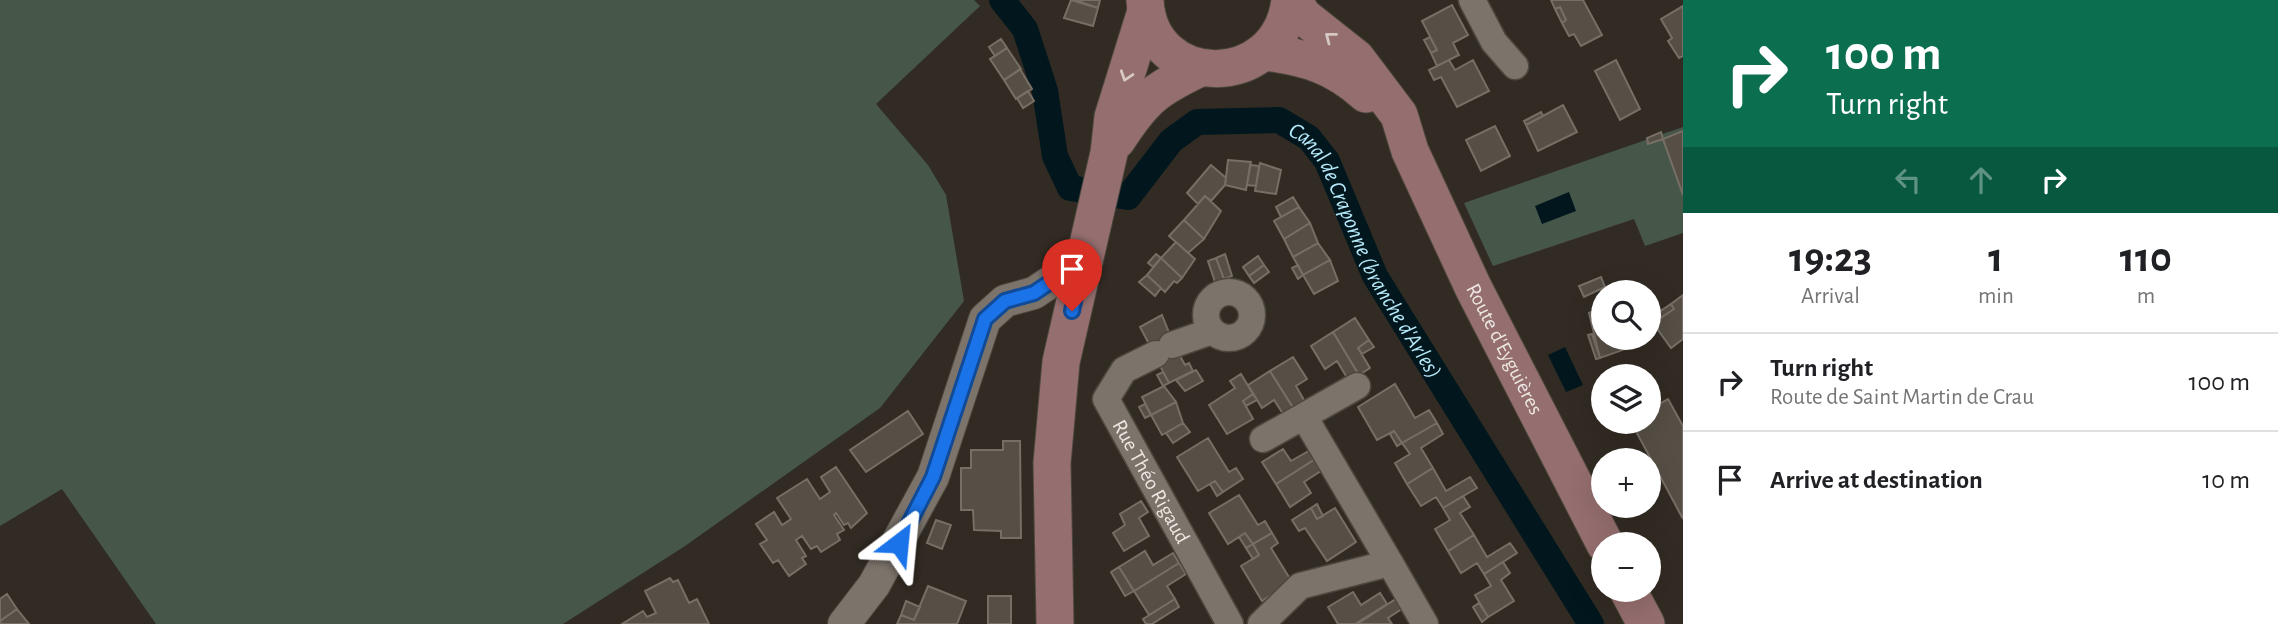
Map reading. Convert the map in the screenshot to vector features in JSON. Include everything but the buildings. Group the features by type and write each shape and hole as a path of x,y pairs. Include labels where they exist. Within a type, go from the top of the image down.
{"main road":[{"path":"1146,5 1153,30 1165,47 1181,60 1200,68 1223,70 1246,64 1266,52 1279,36 1288,17 1291,0"},
{"name":"Route d'Eyguières","path":"1291,0 1303,16 1356,58 1399,115 1410,150 1473,287 1599,532"},
{"path":"1055,624 1052,463 1061,362 1108,158 1113,117 1146,5"},
{"name":"Route d'Eyguières","path":"1266,52 1308,59 1346,75 1371,98 1410,150"},
{"path":"1108,158 1140,105 1162,86 1200,68"},
{"path":"1634,602 1646,624"}],"street":[{"path":"1472,0 1494,42 1515,66"},
{"path":"844,624 874,585 933,477 985,319 1005,301 1034,293 1083,260"},
{"name":"Rue Théo Rigaud","path":"1212,331 1124,370 1106,399 1230,624"},
{"path":"1263,439 1357,386"},
{"path":"1304,418 1425,624"},
{"path":"1046,624 1054,555"},
{"path":"1261,624 1300,586 1390,563"}],"green space":[{"path":"0,0 974,0 980,6 876,104 928,165 946,195 964,301 880,408 685,546 563,624 156,624 62,489 0,526"},
{"path":"1683,127 1683,233 1645,246 1634,219 1493,266 1464,203"}],"water":[{"path":"1569,192 1576,211 1542,224 1535,206"},
{"path":"1565,347 1583,385 1566,392 1548,355"}],"waterway":[{"name":"Canal de Craponne (branche d'Arles)","path":"1002,0 1025,29 1045,91 1055,156 1070,188 1128,197 1171,141 1197,122 1279,120 1309,138 1327,161 1375,276 1591,624"}],"route":[{"path":"899,543 933,477 985,319 1005,301 1034,293 1083,260 1072,311"}]}
